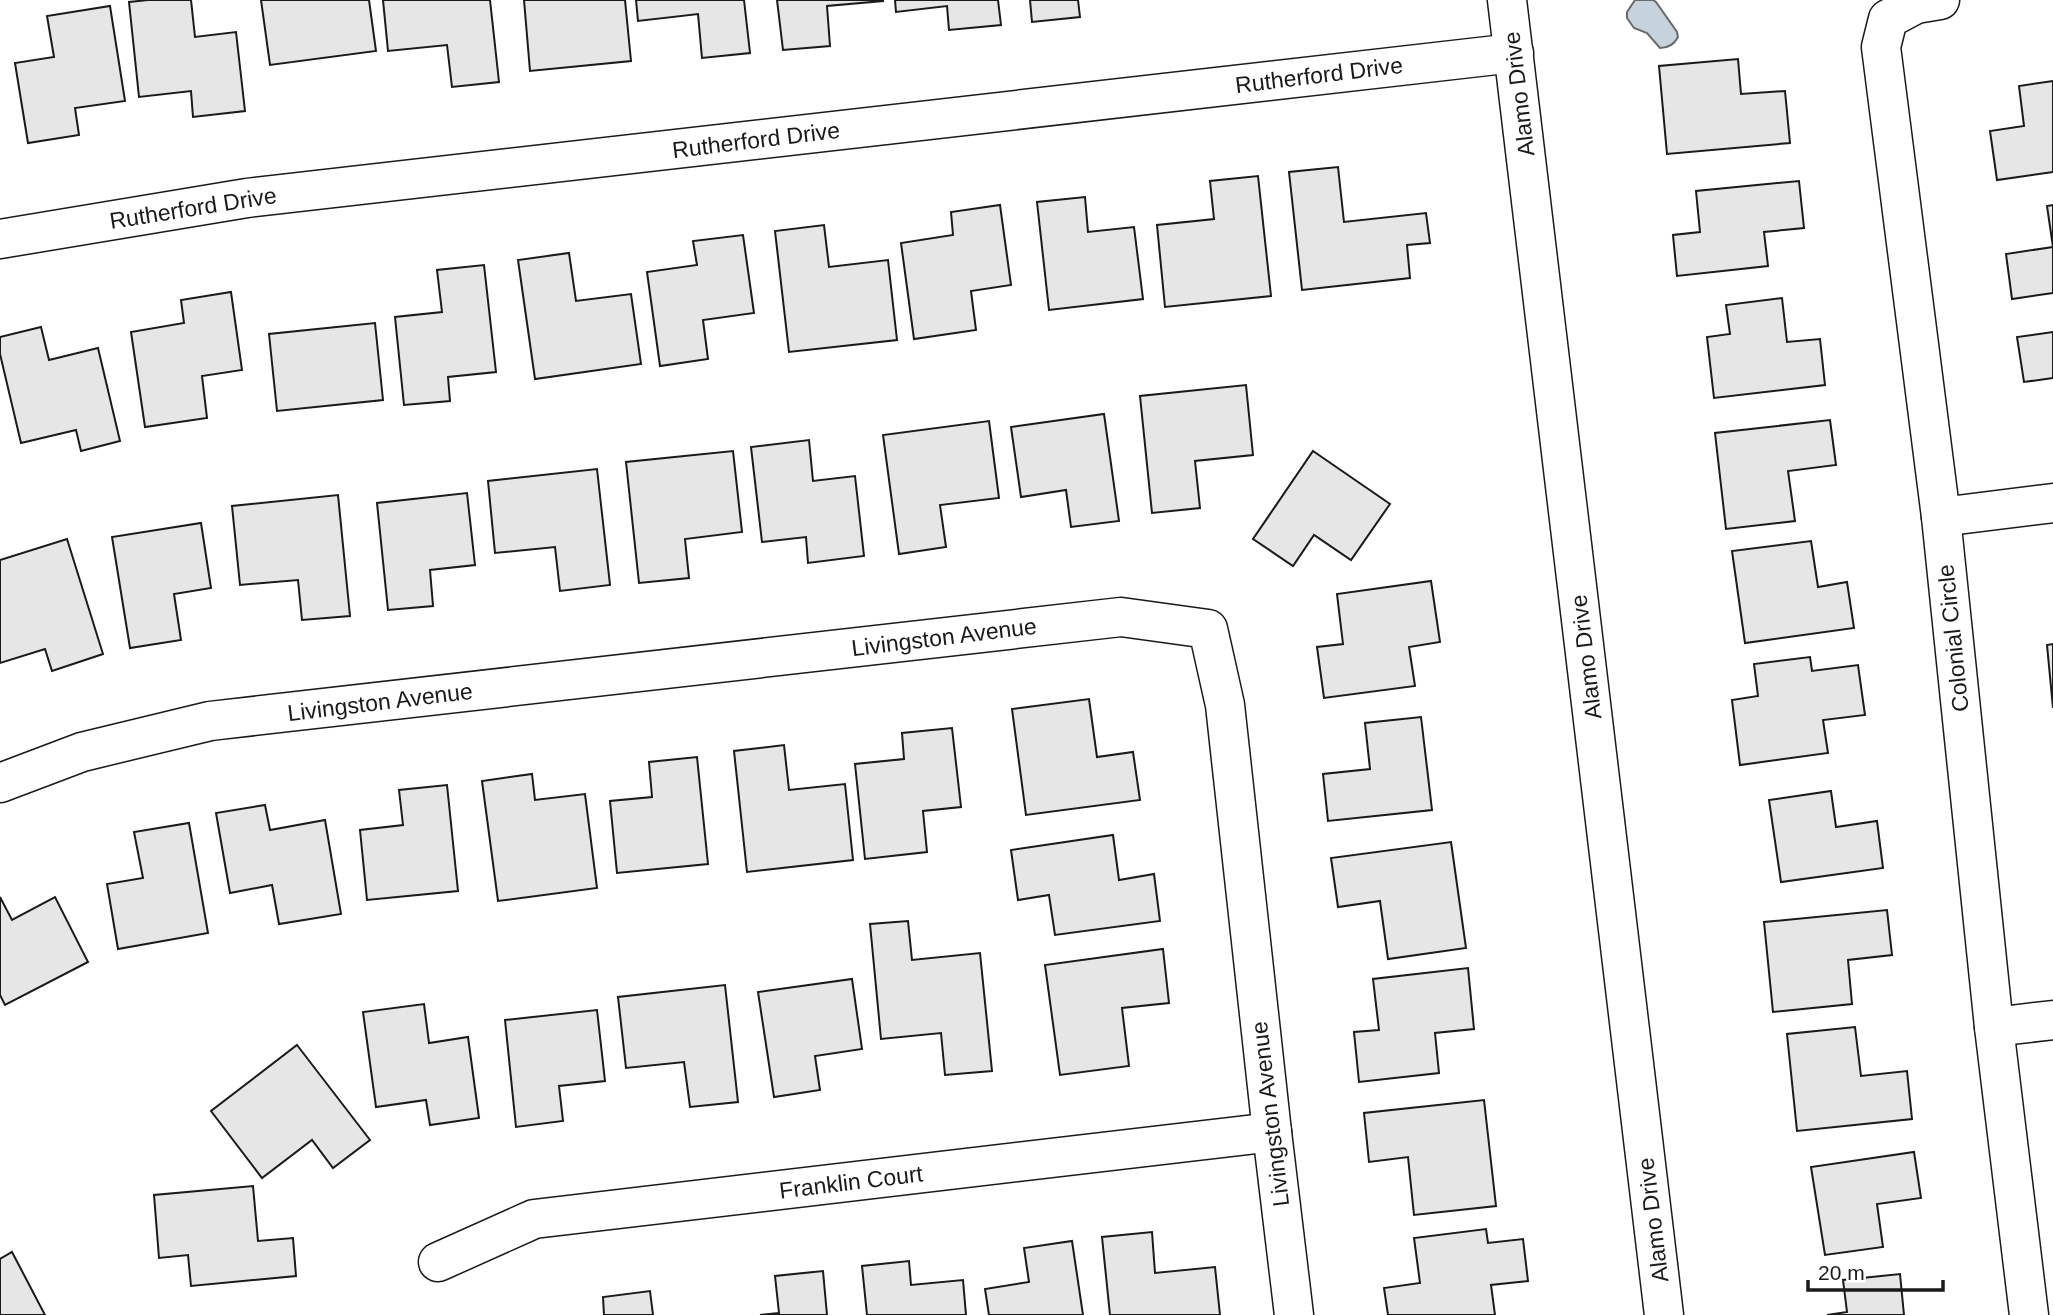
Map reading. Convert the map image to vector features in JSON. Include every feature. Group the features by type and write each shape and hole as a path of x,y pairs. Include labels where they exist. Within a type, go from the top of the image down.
{"street":[{"name":"Alamo Drive","path":"1507,0 1664,1315"},
{"name":"Colonial Circle","path":"1940,0 1916,4 1888,19 1881,47 1941,517 1994,1027 2029,1315"},
{"name":"Rutherford Drive","path":"0,240 247,198 1514,53"},
{"path":"1941,517 2053,503"},
{"name":"Livingston Avenue","path":"0,783 82,752 210,721 1121,617 1208,629 1226,705 1294,1315"},
{"path":"1994,1027 2053,1020"},
{"name":"Franklin Court","path":"438,1262 534,1219 1272,1132"}],"shaded area":[{"path":"1635,0 1656,2 1677,32 1678,37 1673,44 1660,48 1647,33 1634,28 1627,18 1627,12"}],"building":[{"path":"191,0 195,37 236,32 245,111 193,117 191,91 139,97 129,2"},
{"path":"261,0 369,0 376,51 270,65"},
{"path":"383,0 490,0 499,82 452,87 447,45 388,51"},
{"path":"524,0 625,0 631,61 530,71"},
{"path":"636,0 744,0 750,53 702,58 698,14 638,21"},
{"path":"777,0 883,1 827,6 830,46 783,50"},
{"path":"895,0 998,0 1001,25 949,30 947,6 896,12"},
{"path":"1030,0 1078,0 1080,17 1032,22"},
{"path":"110,6 125,101 75,108 79,135 28,143 15,63 54,57 47,16"},
{"path":"1738,59 1741,94 1785,91 1790,143 1667,154 1659,66"},
{"path":"2053,81 2053,172 1997,180 1990,131 2024,126 2019,86"},
{"path":"1338,167 1344,222 1426,213 1430,243 1407,245 1410,278 1302,290 1289,172"},
{"path":"1258,176 1271,296 1165,307 1157,225 1214,219 1210,181"},
{"path":"1799,181 1804,228 1764,232 1768,266 1677,276 1673,235 1700,232 1696,191"},
{"path":"1085,197 1088,232 1134,227 1143,299 1049,310 1037,202"},
{"path":"1000,205 1011,285 971,291 976,330 914,339 901,243 953,235 951,212"},
{"path":"2053,205 2053,247 2047,206"},
{"path":"824,225 829,267 888,260 897,340 789,352 775,231"},
{"path":"743,235 754,313 703,320 708,359 660,366 647,272 697,265 693,241"},
{"path":"2053,247 2053,293 2012,299 2006,254"},
{"path":"569,253 576,301 631,294 641,364 535,379 518,260"},
{"path":"484,265 496,372 448,377 450,401 404,405 395,317 442,312 437,270"},
{"path":"231,292 242,370 202,376 207,418 145,427 131,332 184,323 181,300"},
{"path":"1782,298 1787,342 1820,339 1825,385 1714,398 1707,337 1730,334 1726,305"},
{"path":"375,323 383,400 277,411 269,334"},
{"path":"41,327 49,360 98,348 120,441 81,451 76,430 21,443 0,354 0,337"},
{"path":"2053,332 2053,378 2024,382 2017,337"},
{"path":"1246,385 1253,455 1195,461 1200,508 1152,513 1140,396"},
{"path":"1104,414 1119,521 1071,527 1066,490 1021,497 1011,427"},
{"path":"1830,420 1836,465 1788,471 1795,521 1726,529 1715,433"},
{"path":"989,421 999,498 940,505 946,547 899,554 883,435"},
{"path":"809,440 813,481 855,476 864,556 808,563 806,537 762,542 751,447"},
{"path":"733,451 742,532 685,539 689,578 639,583 626,462"},
{"path":"1313,451 1390,504 1351,560 1314,535 1293,566 1253,539"},
{"path":"597,469 610,585 560,591 555,547 495,553 488,481"},
{"path":"467,493 475,565 430,570 433,606 388,610 377,503"},
{"path":"338,495 350,616 302,620 298,580 240,585 232,506"},
{"path":"201,523 211,588 174,594 181,640 130,648 112,537"},
{"path":"67,539 103,654 52,671 45,649 0,663 0,560"},
{"path":"1811,541 1818,587 1847,582 1854,628 1745,643 1732,551"},
{"path":"1431,581 1440,642 1409,647 1415,686 1324,698 1317,647 1343,644 1337,594"},
{"path":"2053,644 2053,708 2047,645"},
{"path":"1810,657 1812,671 1858,665 1865,715 1823,720 1828,753 1740,765 1732,700 1758,696 1754,664"},
{"path":"1089,699 1097,757 1133,752 1140,800 1026,815 1012,709"},
{"path":"1421,717 1432,810 1328,821 1323,774 1370,769 1365,723"},
{"path":"952,728 961,807 923,811 927,852 865,859 855,764 904,759 902,733"},
{"path":"784,745 789,790 845,784 853,860 747,872 734,751"},
{"path":"697,757 708,864 617,873 610,801 652,797 649,762"},
{"path":"532,774 535,800 585,794 597,888 498,901 482,781"},
{"path":"447,785 458,891 367,900 360,830 403,825 399,790"},
{"path":"1831,791 1836,827 1877,821 1883,868 1781,882 1769,800"},
{"path":"265,805 270,830 325,820 341,914 279,924 272,885 230,893 216,813"},
{"path":"189,823 208,933 118,949 107,884 143,878 134,832"},
{"path":"1113,835 1119,880 1154,874 1160,921 1055,935 1049,895 1018,900 1011,850"},
{"path":"1451,842 1466,948 1388,959 1380,901 1338,907 1331,858"},
{"path":"0,897 12,920 55,897 88,962 5,1005 0,995"},
{"path":"1887,910 1892,955 1848,960 1852,1004 1773,1012 1764,922"},
{"path":"908,921 912,960 980,953 992,1071 945,1075 941,1033 881,1039 870,924"},
{"path":"1163,949 1169,1003 1122,1008 1129,1066 1060,1075 1045,965"},
{"path":"1468,968 1474,1029 1435,1033 1439,1073 1359,1082 1354,1032 1379,1030 1373,979"},
{"path":"852,979 862,1049 815,1056 820,1090 774,1097 758,992"},
{"path":"725,985 738,1102 690,1107 684,1062 626,1068 618,997"},
{"path":"424,1004 429,1043 468,1037 479,1118 430,1125 426,1100 376,1107 363,1012"},
{"path":"597,1010 605,1081 559,1086 563,1121 516,1127 505,1020"},
{"path":"1855,1027 1861,1076 1907,1071 1912,1119 1797,1131 1787,1034"},
{"path":"297,1045 370,1140 333,1168 312,1140 262,1178 211,1111"},
{"path":"1484,1100 1496,1206 1414,1215 1408,1157 1369,1162 1364,1113"},
{"path":"1914,1152 1921,1198 1877,1204 1883,1247 1825,1255 1811,1167"},
{"path":"253,1186 258,1241 293,1238 296,1276 191,1286 188,1255 159,1258 154,1195"},
{"path":"1486,1229 1488,1243 1523,1239 1528,1281 1491,1285 1495,1315 1388,1315 1384,1288 1420,1283 1414,1238"},
{"path":"1152,1232 1155,1273 1215,1267 1220,1315 1110,1315 1102,1237"},
{"path":"1072,1241 1083,1315 989,1315 985,1289 1029,1282 1024,1248"},
{"path":"12,1252 45,1315 0,1315 0,1259"},
{"path":"909,1261 911,1285 963,1280 966,1315 867,1315 862,1266"},
{"path":"823,1271 827,1315 760,1315 779,1313 775,1276"},
{"path":"1900,1274 1904,1315 1827,1315 1847,1312 1843,1280"},
{"path":"650,1291 653,1315 604,1315 603,1297"}]}
